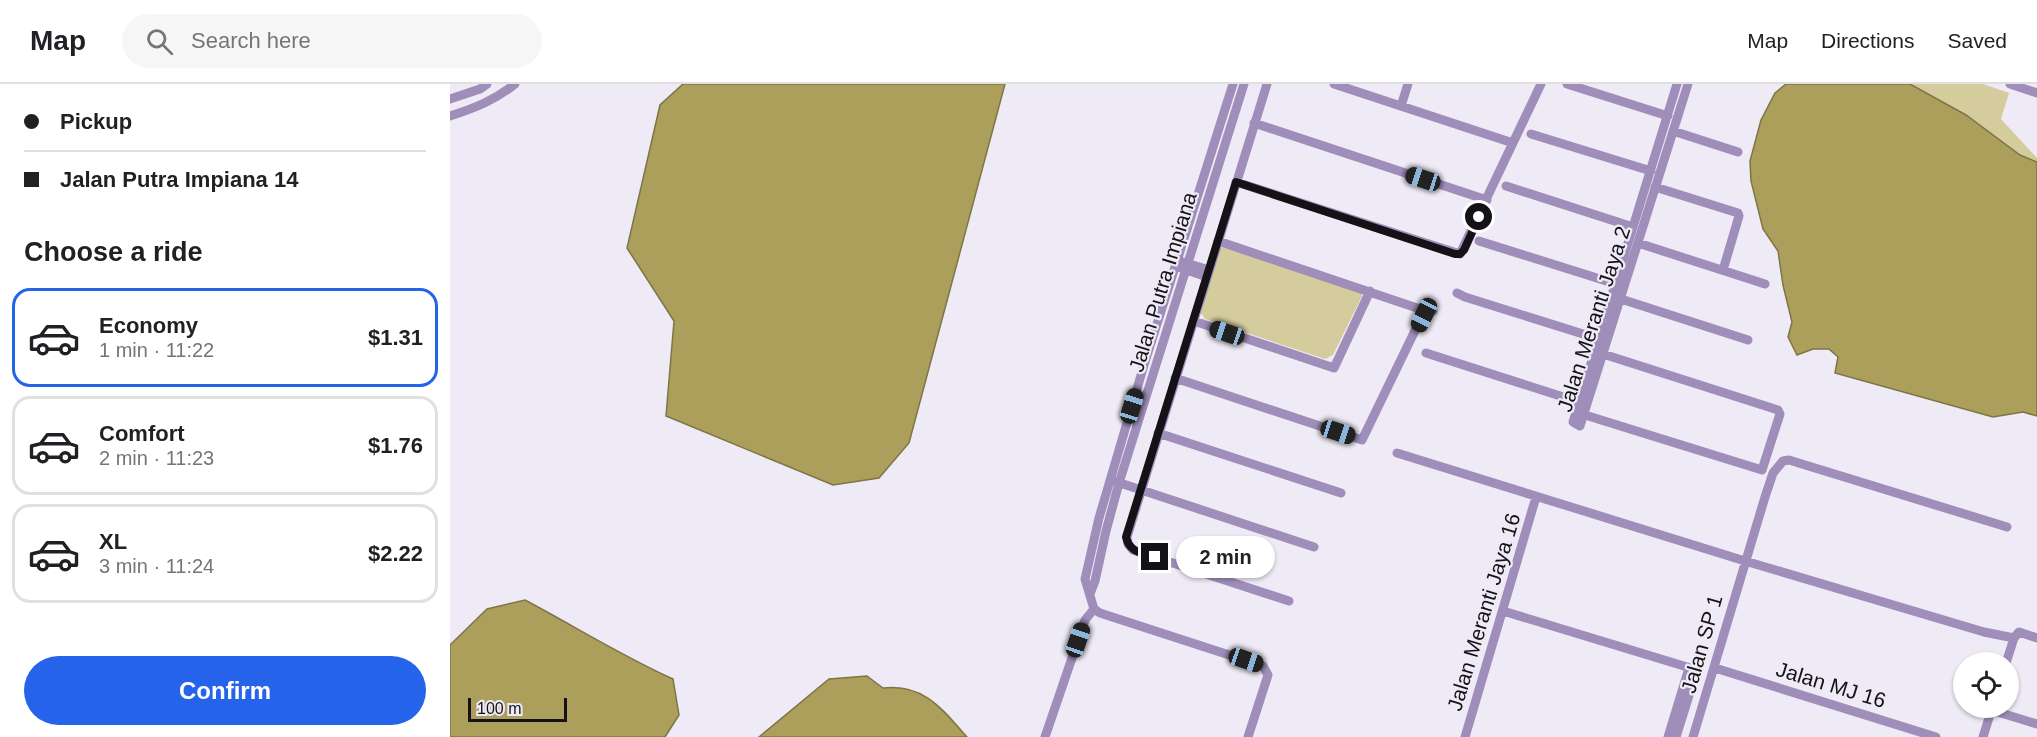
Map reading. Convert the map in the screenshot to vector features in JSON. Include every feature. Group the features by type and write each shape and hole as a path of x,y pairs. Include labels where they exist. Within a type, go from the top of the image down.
{"street":[{"path":"450,116 478,108 498,98 515,84"},
{"name":"Jalan Putra Impiana","path":"1090,594 1095,581 1115,481 1177,263 1233,84"},
{"name":"Jalan Putra Impiana","path":"1090,594 1085,579 1100,513 1115,481 1187,267 1244,84"},
{"path":"1267,84 1126,537 1133,550 1289,601"},
{"path":"1401,106 1408,84"},
{"path":"1236,182 1460,254 1464,250 1540,84"},
{"path":"1568,84 1668,116"},
{"name":"Jalan Meranti Jaya 2","path":"1677,84 1668,116 1663,147 1655,186 1638,243 1629,256 1616,284 1573,422 1574,425 1581,425 1621,299 1629,256 1634,227 1651,171 1663,147 1673,131 1688,84"},
{"path":"2013,84 2037,93"},
{"path":"1340,85 1513,143"},
{"path":"450,99 481,86 488,102"},
{"path":"1254,123 1487,200"},
{"path":"1673,131 1738,152"},
{"path":"1531,134 1651,171"},
{"path":"1506,186 1634,227"},
{"path":"1655,186 1738,213 1723,270"},
{"path":"1175,378 1362,440 1428,311 1218,241"},
{"path":"1479,241 1616,284"},
{"path":"1638,243 1765,284"},
{"path":"1177,263 1208,274"},
{"path":"1194,321 1334,368 1370,291"},
{"path":"1461,295 1599,339"},
{"path":"1621,299 1748,340"},
{"path":"1426,354 1580,402"},
{"path":"1584,415 1762,470 1780,411 1603,354"},
{"path":"1158,433 1341,493"},
{"name":"Jalan Meranti Jaya 16","path":"1397,453 1984,632 2014,638 2019,632 2037,638"},
{"name":"Jalan SP 1","path":"1693,737 1773,473 1783,461 1789,460 2007,527"},
{"path":"1115,481 1314,548"},
{"name":"Jalan Meranti Jaya 16","path":"1465,737 1536,497"},
{"path":"1090,594 1094,609"},
{"path":"1045,737 1085,620 1094,609"},
{"path":"1094,609 1263,666 1268,675 1248,737"},
{"path":"1503,611 1693,669"},
{"path":"2010,652 2014,638"},
{"name":"Jalan MJ 16","path":"1715,668 1936,737"},
{"path":"1668,737 1693,669"},
{"path":"1676,737 1693,669"},
{"path":"1983,737 1989,718"},
{"path":"2019,718 2037,724"}],"shaded area":[{"path":"683,84 1005,84 909,443 879,478 833,485 666,416 674,321 627,248 660,105"},
{"path":"1786,84 1910,84 1966,115 2020,155 2037,162 2037,416 2023,412 1993,417 1835,373 1838,357 1829,349 1813,349 1797,355 1788,337 1792,322 1778,251 1763,229 1751,181 1750,161 1761,120 1775,93"},
{"path":"1910,84 1983,84 2009,93 2001,119 2037,158 2037,162 2020,155 1966,115"},
{"path":"1224,247 1361,292 1362,296 1333,355 1325,359 1205,319 1201,313 1218,249"},
{"path":"525,600 673,679 679,715 665,737 450,737 450,645 487,609"},
{"path":"867,676 883,688 910,690 921,694 941,708 967,737 759,737 829,679"}],"route":[{"path":"1155,557 1133,550 1126,537 1236,182 1455,254 1460,254 1464,250 1479,217"}]}
